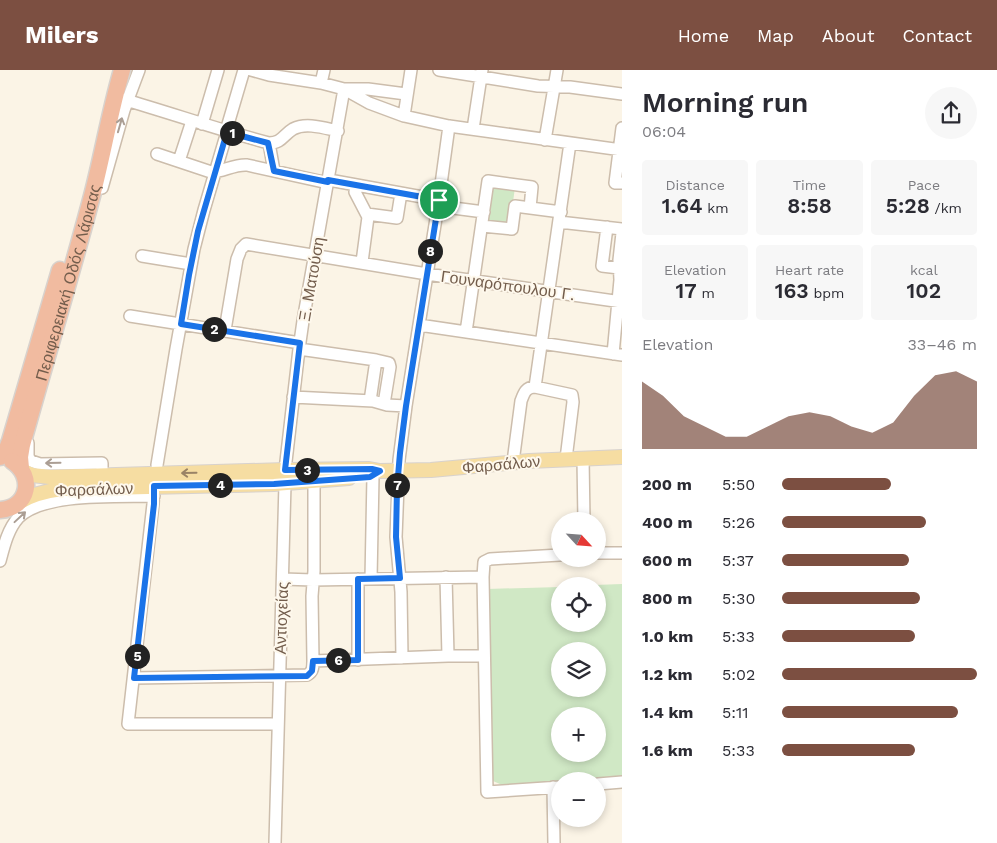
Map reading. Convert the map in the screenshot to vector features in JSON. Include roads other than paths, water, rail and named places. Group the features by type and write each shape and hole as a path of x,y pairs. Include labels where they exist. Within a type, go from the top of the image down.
{"highway":[{"name":"Περιφερειακή Οδός Λάρισας","path":"11,506 23,497 26,490 20,451 30,425 93,194 109,128 121,98 122,70"},
{"name":"Περιφερειακή Οδός Λάρισας","path":"0,458 10,441 98,136 121,98"},
{"path":"0,458 12,461 22,469"},
{"path":"0,526 11,506"}],"main road":[{"name":"Φαρσάλων","path":"22,469 32,475 50,477 102,469 285,477 314,481 398,471 513,462 622,457"},
{"name":"Φαρσάλων","path":"11,506 26,498 62,489 154,491 372,469 377,474"}],"street":[{"path":"139,70 121,98 227,132 268,143 279,141 291,130 302,126 338,131"},
{"path":"179,161 218,70"},
{"path":"157,465 191,264 202,218 244,70"},
{"path":"250,70 344,89 368,89 406,94"},
{"path":"321,84 324,70"},
{"path":"404,116 410,70"},
{"path":"439,70 481,73 538,86 576,87 622,94"},
{"path":"546,140 557,70"},
{"path":"472,129 481,73"},
{"path":"344,89 369,103 404,116 449,126 620,150"},
{"name":"Ξ. Ματούση","path":"285,477 299,346 344,89"},
{"path":"402,658 402,598 396,537 398,471 406,406 449,126"},
{"path":"622,128 615,182 622,183"},
{"path":"268,143 274,171"},
{"path":"535,387 570,143"},
{"path":"157,154 211,172 241,165 253,166 400,193 484,212"},
{"path":"466,332 488,181 532,187 530,208"},
{"path":"356,185 355,192 368,219 362,262"},
{"path":"367,214 396,218 400,193"},
{"path":"482,226 512,229 515,206 622,229"},
{"path":"607,227 602,266 619,268"},
{"path":"419,325 617,355 620,301 619,268 622,233"},
{"name":"Γουναρόπουλου Γ.","path":"225,330 237,259 241,249 246,244 426,274 620,301"},
{"path":"142,256 191,264"},
{"path":"130,316 225,330 387,362 390,367 384,404"},
{"path":"370,401 376,360"},
{"path":"513,462 521,401 524,392 529,387 572,395 573,402 566,459"},
{"path":"293,396 370,401 406,406"},
{"path":"30,425 27,446 28,457 32,461 40,464 102,469"},
{"path":"583,458 584,512"},
{"path":"371,579 377,474"},
{"name":"Αντιοχείας","path":"275,843 285,477"},
{"path":"134,678 307,676 312,671 314,481"},
{"path":"0,561 14,523 19,517 32,509 46,503 64,500 154,491 128,724 278,724"},
{"path":"606,553 622,553"},
{"path":"551,556 490,559 484,562 483,577 487,792 551,787"},
{"path":"446,577 448,656"},
{"path":"282,579 483,577"},
{"path":"358,579 358,660"},
{"path":"313,661 484,656"},
{"path":"606,783 622,782"},
{"path":"554,843 555,827"}]}
